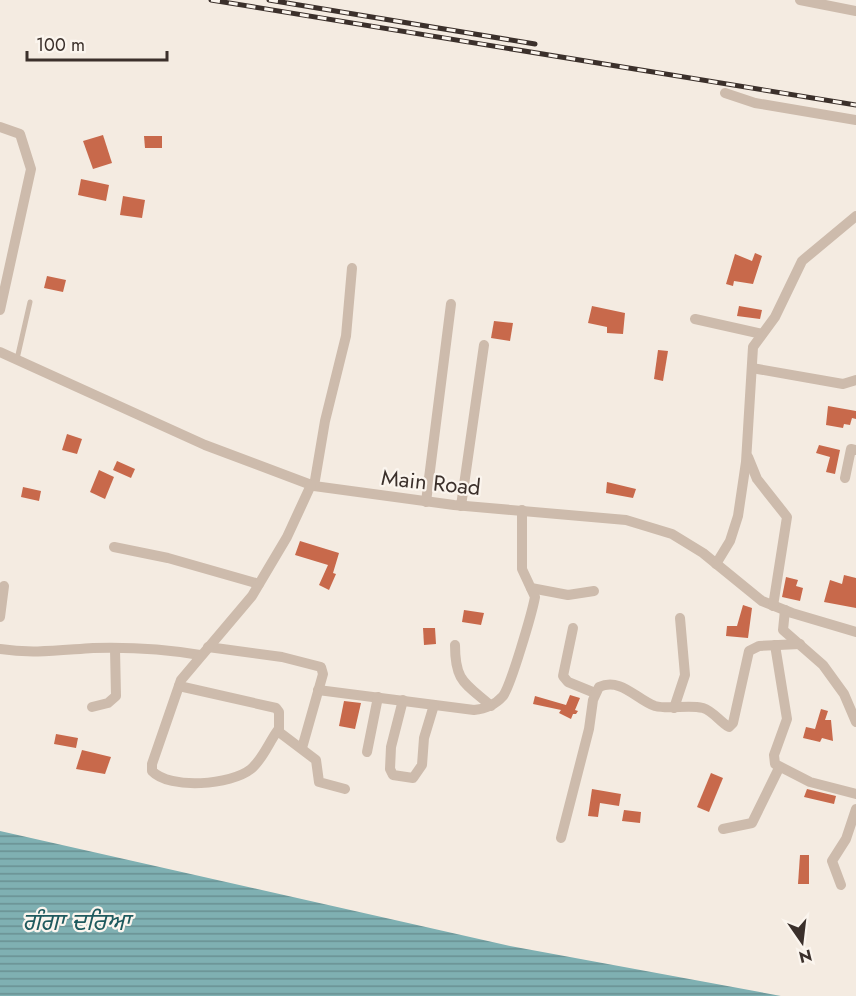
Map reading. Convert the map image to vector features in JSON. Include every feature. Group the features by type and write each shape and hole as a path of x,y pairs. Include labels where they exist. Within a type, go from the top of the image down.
{"street":[{"path":"800,0 856,11"},
{"path":"725,93 755,103 856,120"},
{"path":"0,127 20,134 31,169 0,310"},
{"path":"716,564 730,541 738,516 746,454 753,347 775,317 802,261 856,216"},
{"path":"179,686 276,708 279,715 278,730 253,767 226,781 195,784 156,775 152,771 152,764 179,686 204,651 243,609 287,537 312,486 346,336 352,268"},
{"path":"426,502 452,304"},
{"path":"695,319 762,334"},
{"path":"461,506 484,345"},
{"name":"Main Road","path":"0,352 205,445 312,486 461,506 626,520 672,534 716,564 747,591 772,606 856,632"},
{"path":"752,368 843,384 856,380"},
{"path":"846,478 851,449 856,450"},
{"path":"746,454 757,479 787,517 772,606"},
{"path":"318,690 474,710 491,706 499,700 509,685 534,602 531,588 522,569 522,510"},
{"path":"114,548 168,558 259,584"},
{"path":"0,617 4,586"},
{"path":"531,588 568,595 594,591"},
{"path":"785,610 783,630 823,665 836,682 856,722"},
{"path":"674,708 685,675 680,618"},
{"path":"573,628 562,676 568,682 595,693"},
{"path":"561,838 589,729 595,693 602,686 616,686 654,705 705,709 728,727 731,726 749,651 759,646 800,644"},
{"path":"455,645 455,665 458,676 491,706"},
{"path":"775,645 787,711 785,731 774,758 779,768 810,782 856,794"},
{"path":"0,649 42,653 165,649 204,651 317,665 323,671 302,748"},
{"path":"92,707 108,703 116,696 115,650"},
{"path":"367,752 378,697"},
{"path":"403,700 390,765 393,776 404,779 413,778 420,770 424,738 434,705"},
{"path":"278,730 316,760 321,783 345,789"},
{"path":"723,829 752,823 779,768"},
{"path":"841,885 833,871 832,861 846,839 856,809"}],"lane":[{"path":"17,360 30,302"}],"water":[{"name":"ਗੰਗਾ ਦਰਿਆ","path":"0,831 510,946 781,996 0,996"}],"building":[{"path":"103,135 112,163 93,169 83,141"},
{"path":"144,136 162,136 162,148 145,148"},
{"path":"81,179 109,185 106,201 78,195"},
{"path":"123,196 145,200 142,218 120,215"},
{"path":"755,253 762,256 753,284 734,281 733,286 726,284 735,254 752,261"},
{"path":"47,276 66,280 63,292 44,288"},
{"path":"592,306 625,313 623,334 607,333 607,327 588,323"},
{"path":"739,306 762,310 760,319 737,316"},
{"path":"494,321 513,323 510,341 491,338"},
{"path":"658,350 668,351 663,381 654,379"},
{"path":"828,406 856,411 856,419 852,418 850,425 844,424 843,428 826,425"},
{"path":"67,434 82,439 77,454 62,450"},
{"path":"819,445 840,450 835,474 826,472 830,457 816,453"},
{"path":"117,461 135,469 131,478 113,470"},
{"path":"99,470 114,477 105,499 90,492"},
{"path":"607,482 636,489 633,498 606,493"},
{"path":"23,487 41,491 39,501 21,497"},
{"path":"300,541 339,553 333,573 336,574 329,590 319,585 328,565 295,555"},
{"path":"844,575 856,578 856,608 824,602 830,580 842,584"},
{"path":"786,577 798,580 796,586 803,588 800,601 782,597"},
{"path":"743,605 752,608 748,638 726,636 727,626 737,626"},
{"path":"464,610 484,613 481,625 462,622"},
{"path":"423,628 435,628 436,644 424,645"},
{"path":"570,695 580,698 575,710 578,711 571,719 559,713 561,710 533,704 535,696 566,705"},
{"path":"344,701 361,703 355,729 339,726"},
{"path":"821,709 828,711 825,720 831,720 833,741 822,738 820,742 803,738 806,727 815,729"},
{"path":"56,734 78,738 76,748 54,744"},
{"path":"82,750 111,757 105,774 76,769"},
{"path":"711,773 723,778 709,812 697,807"},
{"path":"592,789 621,794 619,806 600,803 598,817 588,816"},
{"path":"807,789 836,796 834,804 804,797"},
{"path":"624,810 641,812 640,823 622,821"},
{"path":"800,855 809,855 809,884 798,884"}],"railway":[{"path":"211,0 856,105"},
{"path":"269,0 535,44"}]}
